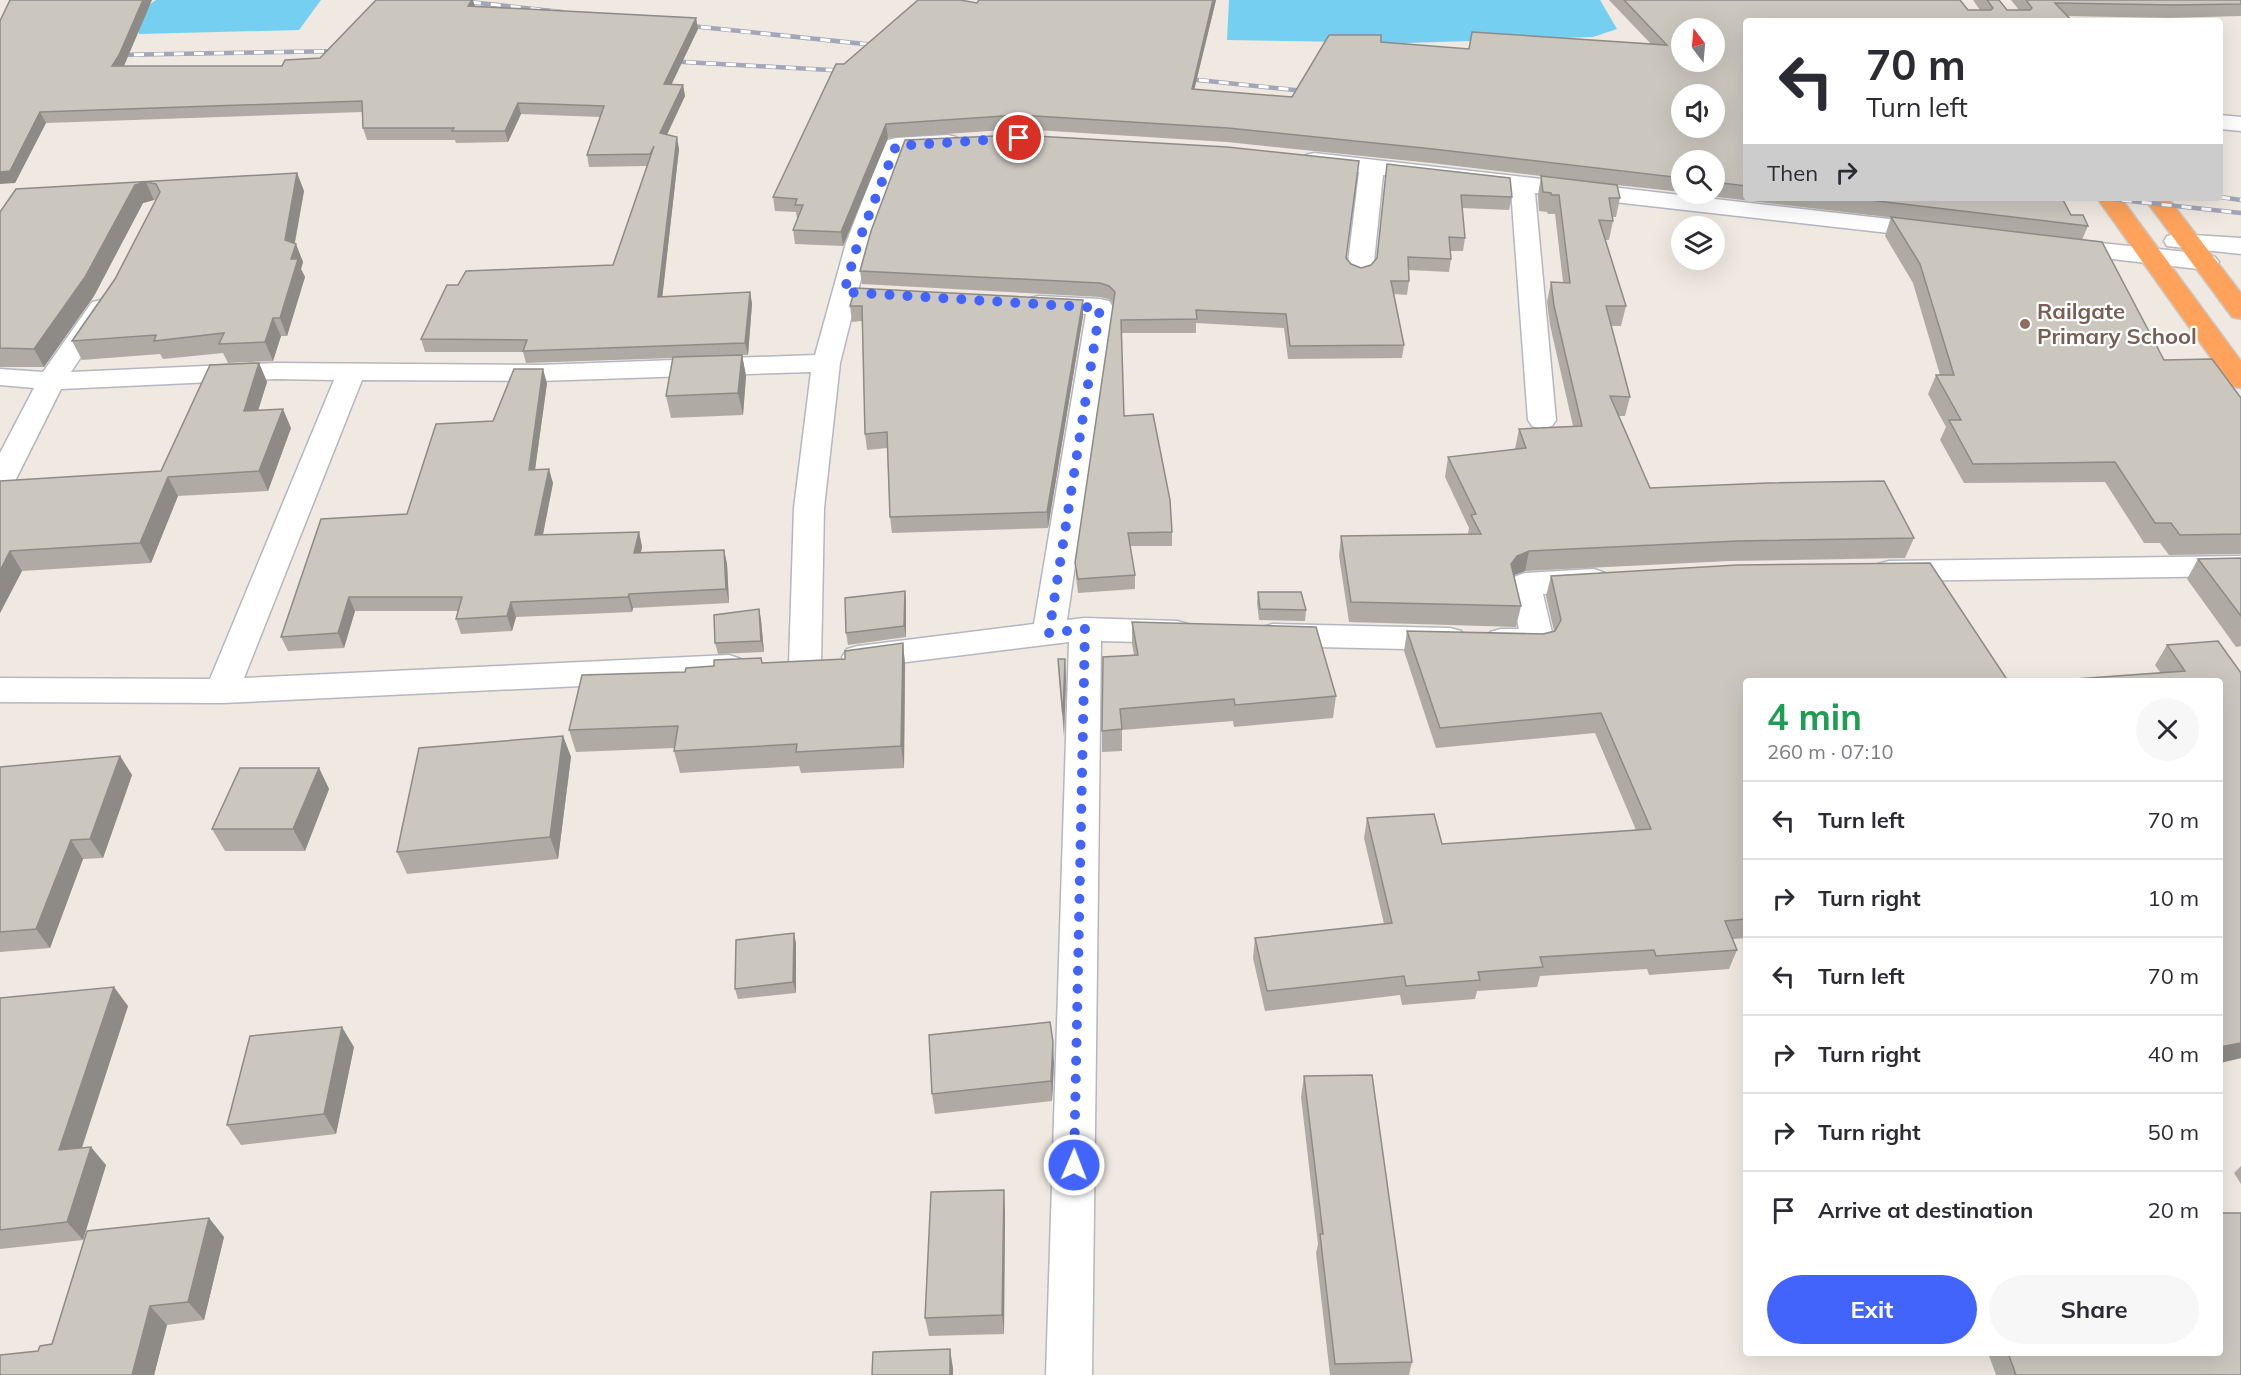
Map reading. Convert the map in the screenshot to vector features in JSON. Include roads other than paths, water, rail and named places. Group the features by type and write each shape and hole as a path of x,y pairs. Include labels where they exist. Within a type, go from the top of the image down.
{"highway":[{"path":"2111,201 2241,380"},
{"path":"2158,201 2191,241 2241,310"}],"street":[{"path":"2223,122 2241,124"},
{"path":"781,665 809,508 826,363 856,293 858,243 896,146 974,141"},
{"path":"1294,158 1954,234"},
{"path":"1360,271 1372,166"},
{"path":"1522,183 1542,420"},
{"path":"2036,244 2145,248 2191,241 2241,246"},
{"path":"2145,248 2206,262"},
{"path":"0,481 51,381 114,287"},
{"path":"1018,303 1100,308 1067,631 1069,1375"},
{"path":"0,377 51,381 275,371 539,373 826,363"},
{"path":"222,691 351,372"},
{"path":"1860,571 2241,566"},
{"path":"1246,634 1538,641 1525,584 1628,578"},
{"path":"0,690 222,691 781,665 1067,631 1212,633"}],"water":[{"path":"156,0 321,0 299,30 139,34 134,16"},
{"path":"1229,0 1600,0 1617,29 1593,37 1406,43 1227,40"}],"railway":[{"path":"451,0 562,12"},
{"path":"681,25 884,46"},
{"path":"114,55 342,51"},
{"path":"666,61 848,71"},
{"path":"1179,78 1314,92"},
{"path":"2223,197 2241,200"},
{"path":"2130,201 2241,213"}],"place":[{"name":"Railgate Primary School","path":"2025,324"}]}
